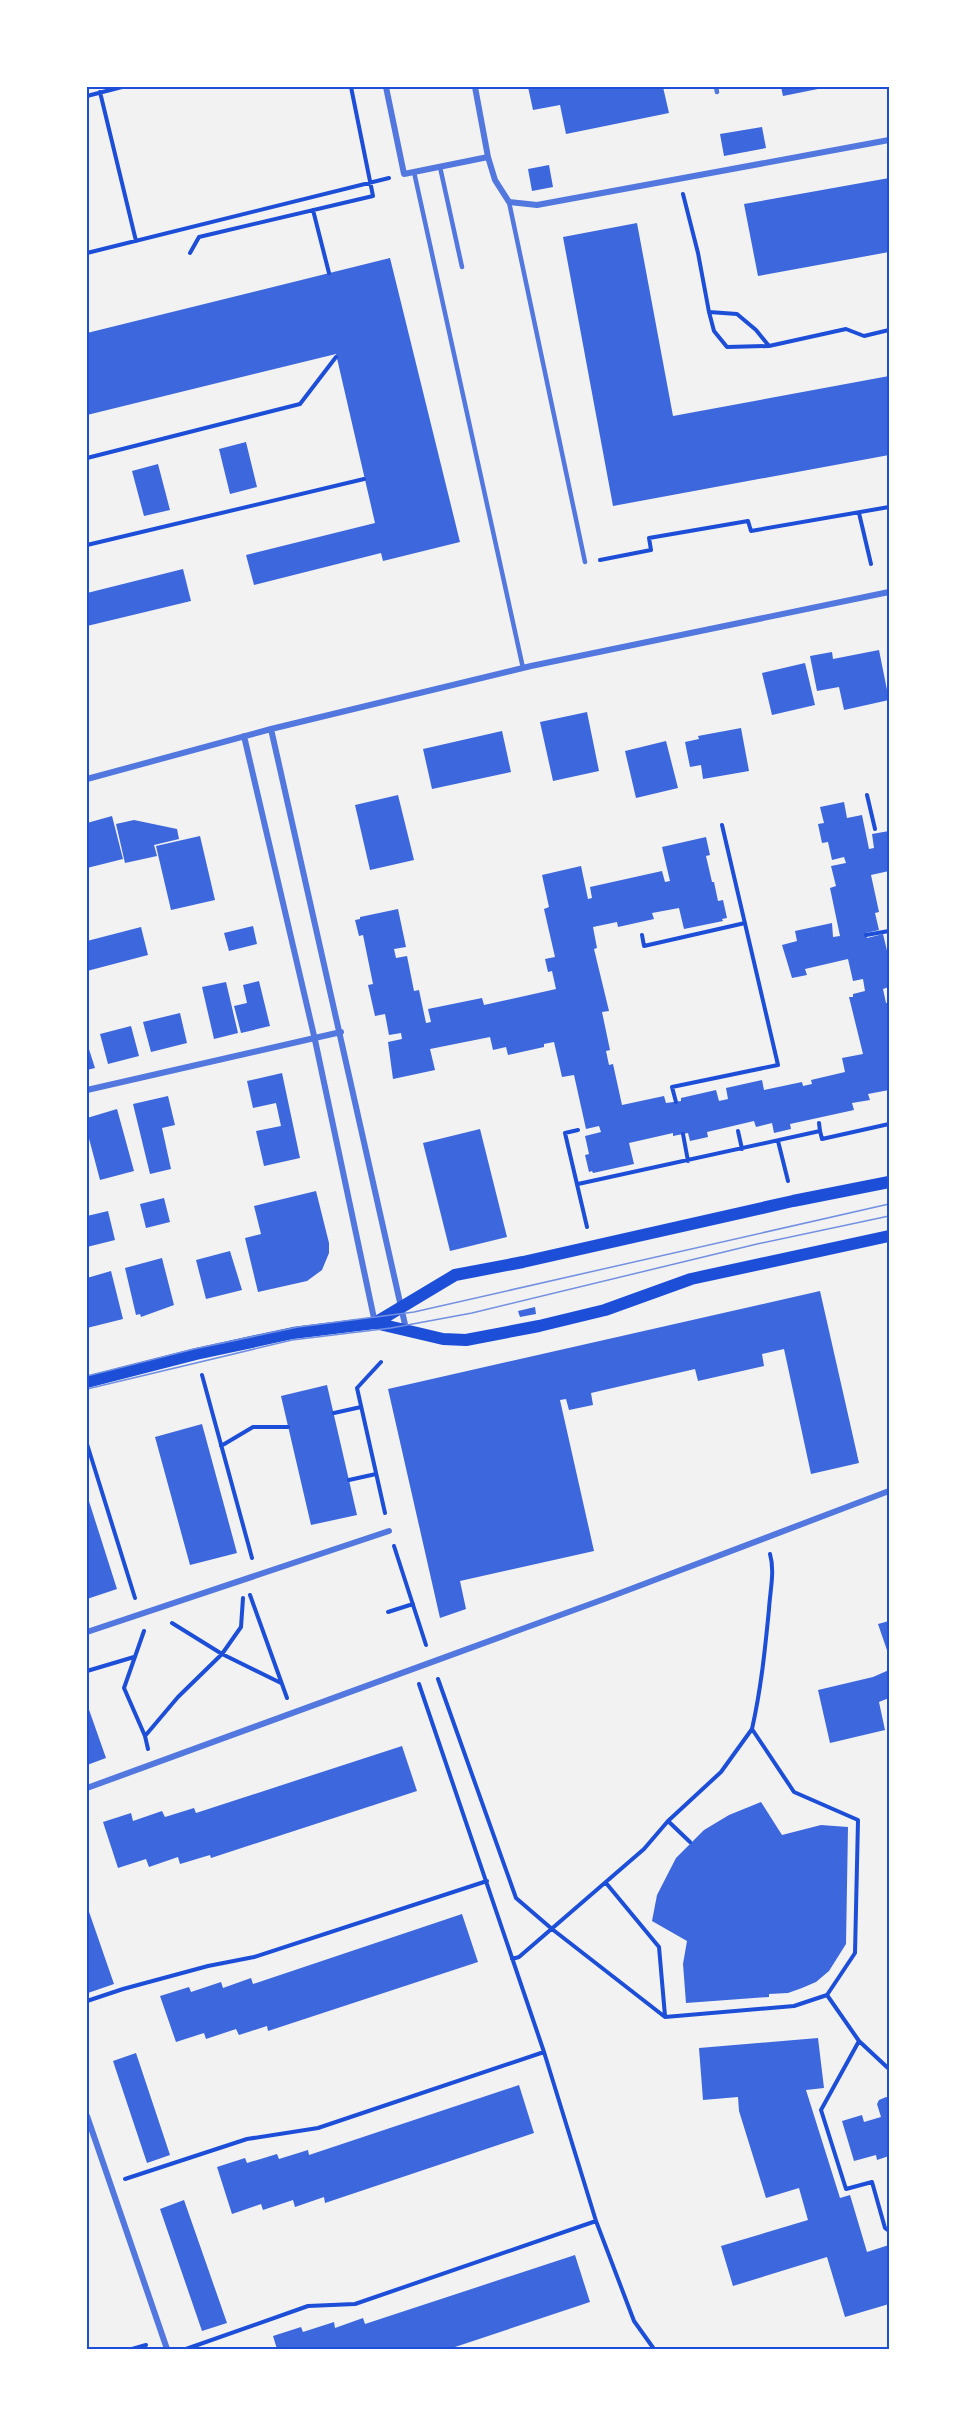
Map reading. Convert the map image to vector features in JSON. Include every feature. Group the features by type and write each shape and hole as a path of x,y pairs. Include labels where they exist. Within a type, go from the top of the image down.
{"main road":[{"path":"375,1323 455,1275 889,1182"},
{"path":"87,1382 196,1354 293,1333 375,1323 443,1339 466,1340 605,1310 691,1279 889,1236"}],"street":[{"path":"386,87 404,174 488,157"},
{"path":"475,87 488,157 495,180 509,202 537,206 889,140"},
{"path":"87,779 271,729 523,668 889,592"},
{"path":"271,729 406,1329"},
{"path":"244,736 315,1040 375,1323"},
{"path":"87,1089 315,1040 341,1032"},
{"path":"87,1788 662,1577 889,1491"},
{"path":"87,1632 389,1531"},
{"path":"87,2116 167,2349"}],"lane":[{"path":"440,167 462,267"},
{"path":"414,172 523,668"},
{"path":"509,202 585,562"}],"path":[{"path":"87,96 122,87"},
{"path":"190,253 199,237 373,196 351,87"},
{"path":"100,92 136,241"},
{"path":"87,253 404,174"},
{"path":"680,178 714,331 727,346 769,346 846,329 864,336 889,330"},
{"path":"313,210 329,273"},
{"path":"709,312 737,314 756,330 769,346"},
{"path":"87,458 300,404 336,357"},
{"path":"87,545 364,478"},
{"path":"585,562 651,550 649,538 748,521 751,531 889,507"},
{"path":"859,513 871,564"},
{"path":"867,795 875,829"},
{"path":"676,1101 672,1087 778,1065 722,825"},
{"path":"642,935 644,945 745,923"},
{"path":"866,935 889,931"},
{"path":"819,1124 822,1139 889,1124"},
{"path":"578,1130 565,1133 588,1231"},
{"path":"738,1131 742,1149"},
{"path":"578,1184 820,1131"},
{"path":"683,1134 688,1161"},
{"path":"778,1141 788,1185"},
{"path":"196,1354 256,1574"},
{"path":"381,1362 357,1388 389,1531 427,1648"},
{"path":"334,1413 361,1407"},
{"path":"221,1446 253,1427 288,1427"},
{"path":"87,1444 140,1614"},
{"path":"349,1480 376,1474"},
{"path":"512,1959 519,1957 644,1849 668,1821 721,1772 752,1729 761,1688 773,1564"},
{"path":"245,1578 292,1713"},
{"path":"145,1736 178,1697 222,1654 241,1627 245,1578"},
{"path":"388,1612 413,1604"},
{"path":"151,1764 145,1736 124,1688 152,1610 222,1654 282,1684"},
{"path":"87,1671 135,1657"},
{"path":"419,1683 544,2052 596,2221 634,2321 654,2349"},
{"path":"441,1688 516,1898 665,2017 794,2006 827,1995 855,1953 858,1820 794,1792 752,1729"},
{"path":"668,1821 690,1842"},
{"path":"87,2001 187,1971 254,1957 487,1881"},
{"path":"606,1883 659,1947 665,2017"},
{"path":"827,1995 859,2041 889,2069"},
{"path":"859,2041 821,2110 846,2189 872,2182 885,2228 889,2231"},
{"path":"110,2183 247,2139 318,2128 544,2052"},
{"path":"186,2349 308,2306 355,2304 596,2221"}],"building":[{"path":"528,87 663,87 669,113 566,134 560,105 533,110"},
{"path":"781,87 823,87 823,88 783,96"},
{"path":"762,127 766,148 724,156 720,134"},
{"path":"549,165 553,187 532,191 528,169"},
{"path":"889,178 889,252 758,276 744,204"},
{"path":"637,223 673,416 889,376 889,455 613,506 563,237"},
{"path":"390,258 460,542 383,561 381,553 254,585 246,555 375,523 336,354 87,415 87,333"},
{"path":"246,442 257,487 230,494 219,449"},
{"path":"158,464 170,510 144,516 132,471"},
{"path":"183,569 191,601 87,626 87,593"},
{"path":"879,650 889,700 844,710 839,687 817,691 810,656 832,652 833,659"},
{"path":"805,663 815,705 772,715 762,673"},
{"path":"587,712 599,771 553,781 540,722"},
{"path":"741,728 749,771 703,779 701,765 690,767 685,742 699,739 698,736"},
{"path":"502,731 511,772 432,789 423,749"},
{"path":"666,741 678,788 636,798 625,751"},
{"path":"398,795 414,860 370,870 355,805"},
{"path":"844,802 847,818 862,815 869,849 874,848 872,834 889,831 889,871 871,875 879,912 875,913 879,930 866,933 867,938 883,934 889,959 889,987 883,989 886,1003 889,1003 889,1090 868,1094 870,1100 852,1103 854,1110 790,1124 791,1129 774,1133 772,1123 756,1127 754,1121 707,1132 708,1137 690,1141 688,1133 673,1136 673,1133 629,1143 634,1164 593,1173 589,1172 585,1155 589,1154 585,1136 601,1132 599,1126 586,1129 574,1075 562,1077 554,1042 544,1044 544,1047 508,1055 506,1047 493,1050 490,1037 430,1049 435,1070 393,1079 388,1042 402,1039 401,1033 389,1035 385,1014 375,1016 368,985 373,984 363,935 359,936 355,920 398,909 406,947 394,949 396,958 407,956 414,991 419,990 426,1023 431,1022 428,1009 482,998 484,1005 556,989 552,971 548,972 545,959 555,957 544,909 549,907 542,875 581,866 588,899 592,898 590,887 662,871 665,882 670,881 662,847 706,837 710,855 706,856 712,882 714,882 718,901 723,900 727,918 722,919 723,921 684,929 679,908 652,913 654,919 618,927 617,922 593,927 597,948 594,949 609,1011 602,1012 610,1050 606,1051 609,1065 613,1064 622,1105 664,1096 666,1103 681,1101 681,1098 716,1090 719,1101 728,1099 726,1088 762,1080 764,1090 802,1082 803,1086 812,1084 811,1080 845,1072 842,1058 863,1054 849,997 865,991 863,979 853,981 848,959 805,969 807,975 792,978 782,945 797,941 795,931 832,923 833,937 840,936 830,888 836,886 831,866 846,863 844,857 832,860 828,842 822,843 818,824 824,823 820,807"},
{"path":"112,816 123,859 87,868 87,823"},
{"path":"134,820 177,829 179,839 154,845 157,856 125,863 116,824"},
{"path":"200,836 215,900 171,910 156,846"},
{"path":"253,926 257,944 229,951 224,933"},
{"path":"141,927 148,955 87,971 87,941"},
{"path":"259,981 270,1026 241,1033 234,1006 247,1003 243,985"},
{"path":"226,982 238,1033 214,1039 202,987"},
{"path":"180,1013 187,1043 151,1052 143,1022"},
{"path":"131,1026 139,1056 108,1064 100,1034"},
{"path":"87,1043 95,1068 87,1070"},
{"path":"282,1073 300,1158 264,1166 256,1131 281,1126 276,1103 253,1108 247,1081"},
{"path":"168,1096 175,1125 162,1128 171,1169 150,1174 133,1104"},
{"path":"117,1109 134,1171 100,1180 87,1131 87,1118"},
{"path":"480,1129 507,1237 450,1251 423,1143"},
{"path":"316,1191 329,1243 329,1253 322,1270 307,1281 258,1292 245,1238 261,1234 254,1206"},
{"path":"164,1198 170,1222 146,1228 140,1204"},
{"path":"108,1211 115,1240 87,1247 87,1216"},
{"path":"230,1251 242,1290 206,1299 196,1260"},
{"path":"162,1258 174,1305 141,1317 140,1314 136,1315 125,1268"},
{"path":"111,1271 123,1319 87,1328 87,1278"},
{"path":"820,1291 859,1463 811,1474 784,1349 762,1354 764,1366 698,1381 695,1369 591,1393 593,1405 569,1410 566,1399 560,1400 594,1551 460,1581 466,1609 440,1618 388,1389"},
{"path":"535,1307 536,1314 520,1317 518,1311"},
{"path":"327,1385 357,1515 311,1525 281,1396"},
{"path":"202,1424 237,1553 190,1565 155,1437"},
{"path":"87,1495 117,1589 87,1599"},
{"path":"889,1621 889,1656 878,1624"},
{"path":"889,1670 889,1698 879,1702 885,1730 830,1743 818,1690 873,1677"},
{"path":"87,1704 106,1758 87,1765"},
{"path":"402,1746 417,1791 211,1858 210,1855 180,1864 178,1857 149,1867 146,1859 118,1868 103,1822 131,1813 133,1821 162,1811 165,1817 194,1808 196,1813"},
{"path":"761,1802 782,1835 821,1825 848,1827 846,1944 829,1971 816,1982 802,1988 788,1993 769,1994 769,1997 686,2003 683,1964 687,1941 652,1921 657,1895 676,1858 704,1830 729,1815"},
{"path":"87,1906 114,1984 88,1993 87,1990"},
{"path":"462,1914 478,1962 268,2031 267,2026 239,2035 236,2029 206,2039 204,2033 176,2042 160,1996 189,1987 191,1992 221,1982 223,1988 251,1978 253,1984"},
{"path":"818,2038 824,2088 806,2090 840,2198 850,2195 867,2252 889,2245 889,2304 845,2317 827,2257 733,2286 721,2246 808,2220 799,2188 766,2198 739,2111 738,2097 703,2100 699,2048"},
{"path":"136,2053 170,2155 147,2163 113,2061"},
{"path":"519,2085 534,2133 325,2203 324,2197 295,2207 293,2200 263,2210 261,2204 232,2214 217,2167 245,2158 247,2163 277,2154 279,2159 308,2150 309,2155"},
{"path":"889,2098 889,2156 877,2160 876,2155 854,2161 842,2121 862,2115 864,2122 881,2117 877,2104 879,2100"},
{"path":"184,2200 227,2323 202,2331 160,2209"},
{"path":"575,2255 590,2302 449,2349 277,2349 273,2336 301,2327 303,2332 334,2322 335,2328 363,2318 365,2324"}],"tram line":[{"path":"87,1376 194,1349 298,1327 414,1312 889,1204"},
{"path":"87,1389 292,1340 391,1328 472,1313 757,1244 889,1216"}]}
